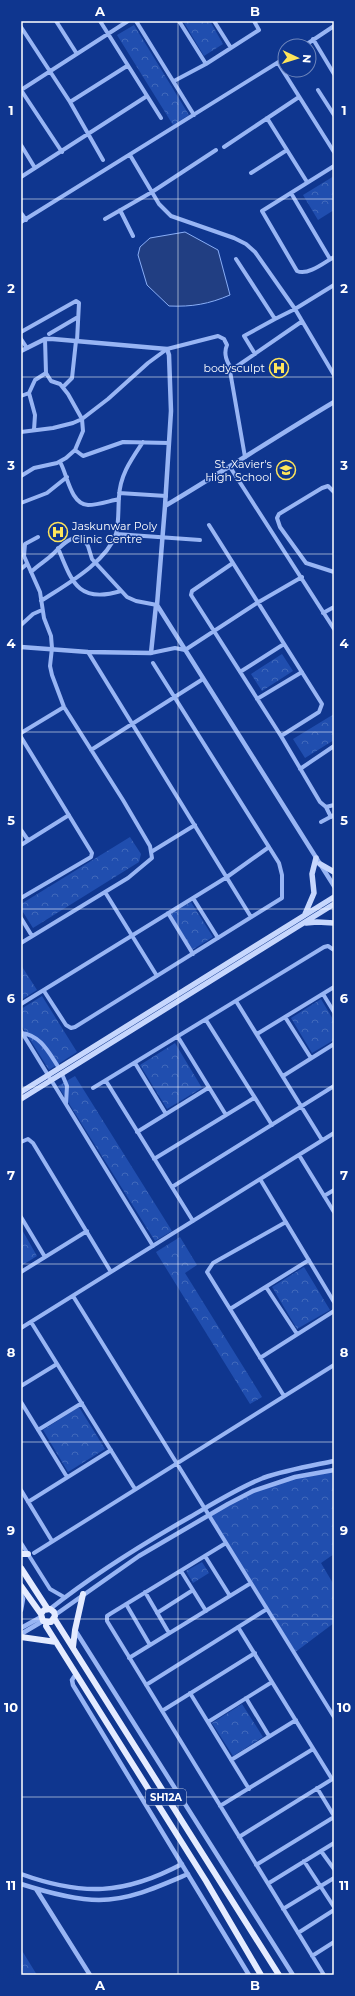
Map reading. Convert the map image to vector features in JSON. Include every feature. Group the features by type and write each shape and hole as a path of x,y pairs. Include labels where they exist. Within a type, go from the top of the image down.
{"main road":[{"path":"304,916 313,898 312,874 316,858"},
{"path":"320,864 334,872"},
{"path":"21,1099 49,1078 59,1068 334,897"},
{"path":"21,1092 49,1078 62,1074 334,904"},
{"path":"304,923 334,923"},
{"path":"21,1554 31,1554"},
{"path":"21,1568 49,1608 54,1616 51,1622 43,1619 44,1610 49,1608"},
{"name":"SH12A","path":"21,1586 206,1881 261,1975"},
{"path":"73,1647 83,1594"},
{"name":"SH12A","path":"54,1616 279,1975"},
{"path":"21,1635 56,1642"}],"street":[{"path":"56,21 77,54"},
{"path":"100,21 161,118"},
{"path":"62,152 21,90 128,21"},
{"path":"136,21 194,114"},
{"path":"179,21 206,64"},
{"path":"214,21 231,48"},
{"path":"174,81 206,64 259,30 254,21"},
{"path":"316,38 334,26"},
{"path":"21,27 70,102 103,160"},
{"path":"317,46 334,74"},
{"path":"21,222 277,64"},
{"path":"70,102 127,66"},
{"path":"287,78 334,152"},
{"path":"318,90 334,115"},
{"path":"21,177 147,96"},
{"path":"224,146 299,97"},
{"path":"268,118 307,182"},
{"path":"21,146 35,168"},
{"path":"104,219 152,192 216,150"},
{"path":"251,173 287,150"},
{"path":"130,155 160,204 171,216 246,244 255,252 265,264 295,310 334,375"},
{"path":"291,193 332,258 305,273 297,272 262,211 334,166"},
{"path":"120,210 133,236"},
{"path":"21,213 26,220"},
{"path":"236,259 274,319"},
{"path":"256,354 244,336 274,319 295,310 334,285"},
{"path":"21,332 74,301 79,303 72,378 63,387"},
{"path":"49,334 78,317"},
{"path":"245,457 230,371 301,322"},
{"path":"21,351 45,339 167,349 218,336 224,339 227,345 224,352 228,364 232,370"},
{"path":"21,339 27,348"},
{"path":"21,476 38,467 60,462 74,450 83,431 82,419 63,387 52,381 46,373 45,339"},
{"path":"21,432 57,427 82,419 108,399 148,363 167,349"},
{"path":"151,653 166,496 169,443 170,374 167,349"},
{"path":"34,430 35,415 29,393 35,380 46,373"},
{"path":"21,396 29,393"},
{"path":"165,506 230,467 312,414 333,405"},
{"path":"41,601 96,563 109,548 116,534 118,499 126,467 143,442"},
{"path":"74,450 83,456 117,443 169,443"},
{"path":"60,462 74,495 79,501 85,504 118,499"},
{"path":"230,467 334,629"},
{"path":"21,503 47,493 67,477"},
{"path":"334,492 328,486 322,488 279,514 277,518 280,527 306,563 334,572"},
{"path":"119,493 166,496"},
{"path":"209,525 322,704 321,710 313,717 281,736"},
{"path":"116,534 200,540"},
{"path":"21,943 128,878 150,861 151,852 123,800 64,707 50,666 52,648 51,636 42,610 40,592 24,556 25,544 38,537"},
{"path":"31,572 58,548 82,537 86,541 91,557 121,591 131,599 156,605 334,886"},
{"path":"58,548 71,580 87,593 108,594 121,591"},
{"path":"233,563 210,577 191,593 256,699 281,736 320,802 333,816 321,822"},
{"path":"21,569 27,564"},
{"path":"21,647 52,648 88,652 151,653 175,648 185,650 257,603 302,577"},
{"path":"323,613 334,607"},
{"path":"21,625 33,614 42,610"},
{"path":"240,672 284,644"},
{"path":"88,652 252,917"},
{"path":"44,991 66,1025 71,1028 75,1027 282,898 281,868 153,663"},
{"path":"256,699 302,672"},
{"path":"91,750 173,696 203,679"},
{"path":"21,733 64,707"},
{"path":"21,737 92,855 21,898"},
{"path":"300,768 334,746"},
{"path":"326,807 334,805"},
{"path":"21,845 69,815"},
{"path":"151,852 195,825"},
{"path":"21,830 28,840"},
{"path":"21,1004 227,877 269,847"},
{"path":"105,892 157,976"},
{"path":"193,898 218,938"},
{"path":"168,913 193,954"},
{"path":"21,918 32,936"},
{"path":"93,1088 324,947 328,946 334,950"},
{"path":"257,1034 334,987"},
{"path":"323,994 334,1012"},
{"path":"236,1001 322,1140"},
{"path":"286,1017 311,1058"},
{"path":"206,1020 272,1125"},
{"path":"21,1032 31,1035 44,1045 59,1068"},
{"path":"21,1032 153,1246"},
{"path":"178,1037 226,1115"},
{"path":"283,1076 334,1044"},
{"path":"135,1063 166,1114"},
{"path":"62,1074 67,1086 66,1104"},
{"path":"106,1081 193,1221"},
{"path":"172,1187 334,1086"},
{"path":"137,1132 208,1088"},
{"path":"154,1159 254,1098"},
{"path":"21,1328 334,1133"},
{"path":"21,1142 28,1139 33,1143 111,1272"},
{"path":"299,1155 334,1212"},
{"path":"260,1179 334,1302"},
{"path":"324,1196 334,1190"},
{"path":"21,1217 45,1257"},
{"path":"284,1396 207,1272 210,1266 286,1222"},
{"path":"21,1272 87,1231"},
{"path":"230,1310 309,1260"},
{"path":"266,1287 297,1334"},
{"path":"73,1296 334,1717"},
{"path":"260,1358 334,1311"},
{"path":"31,1322 135,1489"},
{"path":"21,1386 57,1364"},
{"path":"31,1554 334,1365"},
{"path":"21,1402 67,1477"},
{"path":"38,1430 82,1403"},
{"path":"28,1502 111,1450"},
{"path":"49,1608 89,1578 204,1508 263,1479 334,1461"},
{"path":"54,1616 83,1594 139,1556 208,1515 253,1491 295,1477 334,1470"},
{"path":"21,1490 52,1540"},
{"path":"21,1543 31,1554 50,1589 64,1597"},
{"path":"226,1543 145,1592 106,1618 129,1658 324,1975"},
{"path":"205,1556 230,1596"},
{"path":"181,1571 206,1611"},
{"path":"129,1658 251,1583"},
{"path":"157,1612 193,1590"},
{"path":"145,1592 169,1633"},
{"path":"21,1593 24,1599 21,1610"},
{"path":"126,1604 150,1645"},
{"path":"146,1685 267,1609"},
{"path":"21,1628 43,1619"},
{"path":"21,1635 43,1619"},
{"path":"238,1627 313,1749 333,1778 239,1837"},
{"path":"75,1630 293,1975"},
{"path":"162,1711 255,1653"},
{"path":"76,1674 72,1680 73,1685 249,1975"},
{"path":"208,1722 272,1682"},
{"path":"190,1694 249,1789"},
{"path":"246,1698 269,1736"},
{"path":"231,1760 296,1720"},
{"path":"220,1806 313,1749"},
{"path":"256,1865 334,1817 317,1788"},
{"path":"269,1884 334,1843"},
{"path":"322,1851 334,1869"},
{"path":"298,1933 334,1909 304,1861"},
{"path":"21,1874 57,1885 99,1890 137,1884 161,1875 182,1864"},
{"path":"21,1884 54,1894 99,1900 140,1893 188,1874"},
{"path":"284,1909 334,1878"},
{"path":"36,1889 90,1975"},
{"path":"312,1956 334,1942"}],"green space":[{"path":"183,21 210,21 223,44 204,56"},
{"path":"134,25 189,115 173,125 117,35"},
{"path":"334,176 334,210 318,220 303,195"},
{"path":"282,654 293,671 262,691 251,674"},
{"path":"334,714 334,740 305,758 293,739"},
{"path":"130,837 141,854 139,862 33,928 21,909 21,904"},
{"path":"191,902 213,937 192,950 171,914"},
{"path":"21,965 37,990 21,1000"},
{"path":"42,996 77,1052 49,1070 21,1025 21,1009"},
{"path":"321,999 334,1021 334,1040 312,1053 291,1018"},
{"path":"175,1043 202,1088 167,1109 140,1065"},
{"path":"75,1076 172,1231 155,1241 58,1086"},
{"path":"21,1228 37,1256 21,1266"},
{"path":"180,1237 197,1265 185,1273 262,1397 250,1404 156,1252"},
{"path":"304,1267 330,1310 297,1329 272,1287"},
{"path":"79,1407 105,1449 68,1472 43,1430"},
{"path":"334,1468 334,1554 321,1563 334,1585 334,1623 294,1653 208,1515 253,1491"},
{"path":"202,1562 209,1573 193,1583 186,1571"},
{"path":"242,1704 263,1737 233,1756 212,1723"},
{"path":"21,1949 37,1975 21,1975"}],"shaded area":[{"path":"185,232 218,250 230,295 215,301 200,304 169,306 147,285 138,255 140,247 150,238"}],"place":[{"name":"bodysculpt","path":"279,368"},
{"name":"St. Xavier's High School","path":"286,470"},
{"name":"Jaskunwar Poly Clinic Centre","path":"58,532"}]}
